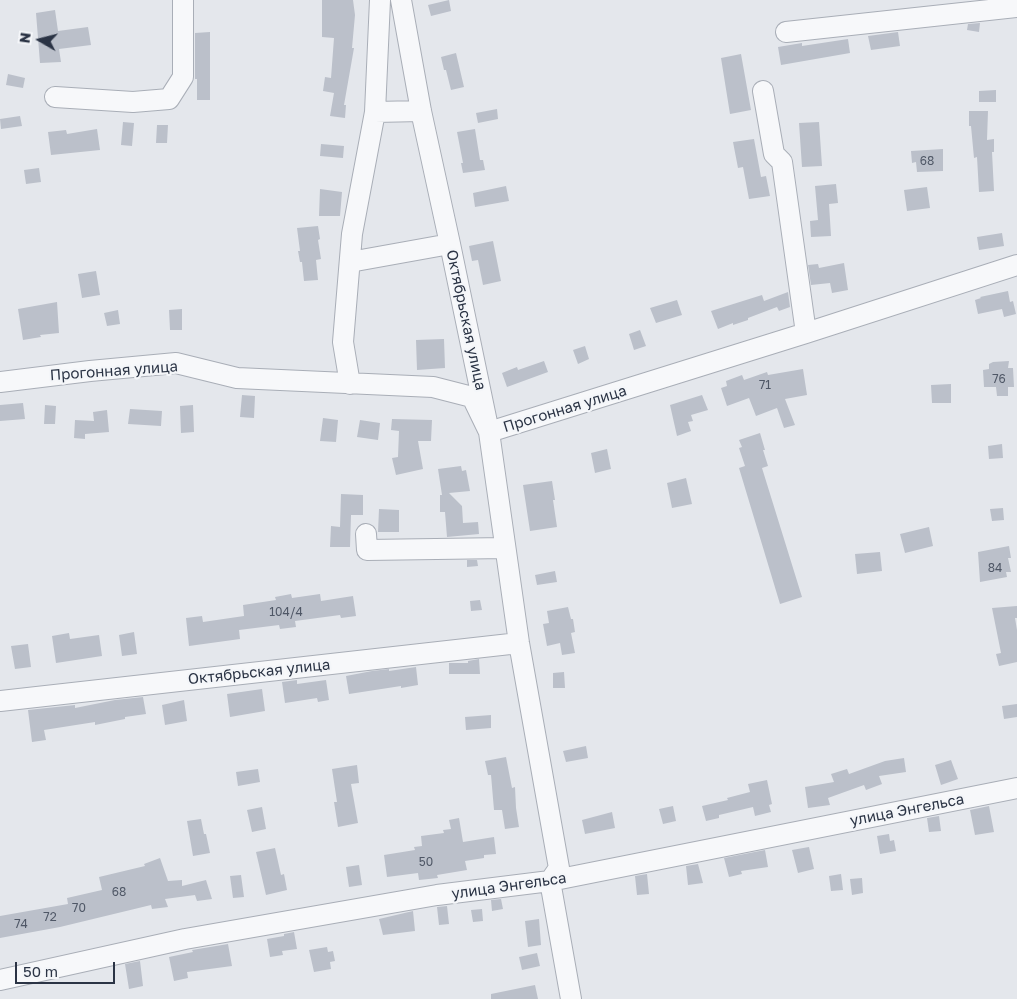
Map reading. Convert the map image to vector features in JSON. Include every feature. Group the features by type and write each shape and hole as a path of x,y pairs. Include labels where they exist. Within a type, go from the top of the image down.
{"street":[{"path":"55,98 133,102 170,99 183,77 182,0"},
{"path":"350,384 343,342 352,234 375,112 380,0"},
{"name":"Октябрьская улица","path":"400,0 421,111 489,432 519,643 559,868 550,882 571,999"},
{"path":"786,32 1017,7 1017,0"},
{"path":"763,91 774,154 782,162 806,333"},
{"path":"375,112 421,111"},
{"path":"350,262 450,244"},
{"name":"Прогонная улица","path":"0,382 90,371 176,364 237,378 433,387 472,397 489,432 1017,265"},
{"path":"366,534 367,550 505,548"},
{"name":"Октябрьская улица","path":"0,701 519,643"},
{"name":"улица Энгельса","path":"0,980 185,938 438,895 550,882 1017,788"}],"building":[{"path":"322,0 353,0 355,15 352,48 354,48 344,105 346,105 345,118 330,116 334,93 323,91 325,77 331,78 334,38 322,37"},
{"path":"449,0 451,11 431,16 428,5"},
{"path":"55,10 58,31 88,27 91,45 59,49 61,62 40,63 36,13"},
{"path":"980,23 979,32 967,30 968,24"},
{"path":"210,32 210,100 197,100 195,33"},
{"path":"898,32 900,46 871,50 868,36"},
{"path":"848,39 850,53 781,65 778,47 802,43 802,46"},
{"path":"456,53 464,87 451,90 441,57"},
{"path":"741,54 751,110 730,114 721,58"},
{"path":"8,74 25,78 23,88 6,85"},
{"path":"996,90 996,102 979,102 979,91"},
{"path":"497,109 498,119 478,123 476,113"},
{"path":"969,111 988,111 987,140 994,139 994,152 992,152 994,191 979,192 977,157 974,158 971,126 969,126"},
{"path":"20,116 22,126 1,129 0,119"},
{"path":"123,122 134,123 132,146 121,145"},
{"path":"819,122 822,166 802,167 799,123"},
{"path":"157,125 168,125 167,143 156,143"},
{"path":"97,129 100,150 51,155 48,132 66,130 67,134"},
{"path":"475,129 480,160 483,160 485,170 463,173 457,132"},
{"path":"754,139 761,177 766,176 770,196 749,199 743,167 738,168 733,142"},
{"path":"321,144 344,146 343,158 320,156"},
{"path":"943,149 943,171 917,172 916,162 912,163 911,151"},
{"path":"39,168 41,182 26,184 24,170"},
{"path":"836,184 838,203 829,204 831,236 811,237 810,221 818,220 815,186"},
{"path":"506,186 509,201 475,207 473,193"},
{"path":"927,187 930,208 907,211 904,190"},
{"path":"320,189 342,192 340,216 319,216"},
{"path":"318,226 321,259 316,260 318,280 304,281 302,262 300,262 298,251 300,251 297,228"},
{"path":"1002,233 1004,246 979,250 977,237"},
{"path":"493,241 501,281 483,285 478,260 472,261 469,246"},
{"path":"844,263 848,290 832,293 830,283 811,285 808,265 818,264 819,268"},
{"path":"96,271 100,295 82,298 78,274"},
{"path":"1008,291 1010,302 1013,301 1016,314 1004,317 1002,309 978,314 975,300 980,297"},
{"path":"788,292 790,307 779,311 777,307 748,318 748,320 718,329 711,311 762,295 764,301"},
{"path":"677,300 682,315 656,323 650,308"},
{"path":"57,302 59,333 40,335 41,337 23,340 18,309"},
{"path":"182,309 182,330 170,330 169,310"},
{"path":"118,310 120,324 107,326 104,313"},
{"path":"640,330 646,346 634,350 629,334"},
{"path":"444,339 445,368 417,370 416,340"},
{"path":"585,346 589,359 578,364 573,350"},
{"path":"544,361 548,372 507,387 502,373 517,367 518,370"},
{"path":"1009,361 1008,368 1013,368 1014,387 1008,387 1008,396 997,396 996,387 984,387 983,370 989,369 989,364 993,362"},
{"path":"803,369 807,395 785,399 795,425 784,428 777,408 756,416 749,398 727,406 721,388 727,386 726,381 742,375 744,380 767,372 768,375"},
{"path":"951,384 951,403 932,403 931,385"},
{"path":"242,395 255,396 254,418 240,417"},
{"path":"702,395 708,410 691,415 693,421 688,422 691,431 677,436 670,405"},
{"path":"23,403 25,419 0,421 0,405"},
{"path":"45,405 56,406 55,424 44,424"},
{"path":"193,405 194,432 181,433 180,406"},
{"path":"130,409 162,411 161,426 128,424"},
{"path":"107,410 109,432 85,434 85,439 74,438 75,420 94,421 93,412"},
{"path":"323,418 338,420 336,442 320,441"},
{"path":"392,419 432,420 431,441 418,441 423,469 396,475 392,458 398,457 399,431 391,430"},
{"path":"360,420 380,423 378,440 357,437"},
{"path":"760,433 768,466 762,468 802,597 780,604 739,468 745,466 739,448 742,447 739,440"},
{"path":"1002,444 1003,458 989,459 988,446"},
{"path":"607,449 611,469 595,473 591,453"},
{"path":"461,466 462,471 466,470 470,491 449,493 462,506 463,523 478,522 479,534 447,537 445,512 440,512 440,495 442,495 438,469"},
{"path":"686,478 692,504 672,508 667,483"},
{"path":"552,481 557,527 530,531 523,485"},
{"path":"341,494 363,495 363,515 351,515 350,547 330,547 331,526 340,527"},
{"path":"1003,508 1004,520 992,521 990,509"},
{"path":"379,509 399,510 399,532 378,532"},
{"path":"929,527 933,546 905,553 900,534"},
{"path":"1009,546 1011,558 1008,558 1011,572 1006,572 1007,577 980,582 978,552"},
{"path":"880,552 882,571 857,574 855,554"},
{"path":"467,560 477,560 478,566 467,567"},
{"path":"555,571 557,582 537,585 535,575"},
{"path":"291,594 292,598 320,594 321,601 353,596 356,616 341,618 340,615 295,621 296,627 280,629 279,625 239,630 240,639 189,646 186,618 202,616 203,622 244,616 243,605 276,600 275,597"},
{"path":"480,600 482,610 471,611 470,601"},
{"path":"1017,606 1017,618 1015,618 1017,662 999,666 996,654 1001,653 992,608"},
{"path":"568,607 571,619 573,619 575,632 571,633 575,653 562,655 560,643 547,646 543,624 549,623 547,611"},
{"path":"134,632 137,654 122,656 119,635"},
{"path":"69,633 70,639 99,635 102,656 56,663 52,636"},
{"path":"28,644 31,667 15,669 11,646"},
{"path":"479,659 480,674 449,674 449,663 468,663 468,661"},
{"path":"416,667 418,685 349,694 346,676 372,671 389,669 389,671"},
{"path":"564,672 565,688 553,688 553,673"},
{"path":"297,680 297,684 326,680 329,700 318,702 317,698 285,703 282,682"},
{"path":"262,689 265,711 230,717 227,694"},
{"path":"143,697 146,714 95,725 95,722 44,730 46,740 32,742 28,710 75,705 75,708 115,700"},
{"path":"184,700 187,721 165,725 162,705"},
{"path":"1017,704 1017,717 1004,719 1002,706"},
{"path":"491,715 491,728 466,730 465,717"},
{"path":"586,746 588,758 566,762 563,751"},
{"path":"506,757 512,788 515,787 519,827 505,829 502,810 494,810 491,775 488,775 485,761"},
{"path":"904,758 906,772 879,776 882,784 866,790 864,785 828,798 830,805 808,808 805,787 834,782 831,774 847,769 849,774 885,761"},
{"path":"951,760 958,779 941,785 935,765"},
{"path":"357,765 359,783 351,784 358,823 338,827 334,802 337,802 332,769"},
{"path":"258,769 260,782 238,786 236,772"},
{"path":"767,780 772,804 769,805 771,812 755,816 753,807 719,815 719,818 706,821 702,806 728,800 727,798 750,792 748,784"},
{"path":"673,806 676,821 663,824 659,809"},
{"path":"989,806 994,832 975,835 970,810"},
{"path":"262,807 266,829 252,832 247,810"},
{"path":"612,812 615,828 585,834 582,820"},
{"path":"939,816 941,831 929,832 927,818"},
{"path":"459,818 463,842 494,837 496,854 484,855 484,858 465,861 467,870 437,875 438,878 419,880 418,873 387,877 384,855 415,850 414,847 422,846 421,836 444,833 443,830 451,829 449,820"},
{"path":"201,819 210,853 193,856 187,821"},
{"path":"889,834 890,841 894,840 896,851 880,854 877,836"},
{"path":"809,847 814,869 798,873 792,850"},
{"path":"275,848 281,875 284,874 287,890 266,895 256,852"},
{"path":"765,850 768,867 741,871 742,874 729,877 724,858"},
{"path":"160,858 168,881 182,880 182,886 206,880 212,899 197,901 195,895 165,899 168,907 152,909 151,905 60,927 0,938 0,916 68,904 67,898 102,890 99,877 145,866 144,864"},
{"path":"698,864 703,883 688,885 686,866"},
{"path":"359,865 362,885 349,887 346,867"},
{"path":"647,874 649,894 637,895 635,876"},
{"path":"841,874 843,890 831,891 829,876"},
{"path":"241,875 244,897 233,898 230,876"},
{"path":"862,878 863,893 852,895 850,879"},
{"path":"501,899 503,909 492,911 491,900"},
{"path":"447,906 449,924 439,925 437,907"},
{"path":"482,909 483,921 473,922 471,910"},
{"path":"413,911 415,931 383,935 379,919"},
{"path":"539,919 541,945 528,947 525,921"},
{"path":"294,932 297,949 282,951 283,955 270,957 267,939"},
{"path":"228,944 232,966 187,972 188,978 174,981 169,957 193,952 192,950"},
{"path":"327,947 328,952 333,951 335,961 330,962 331,969 314,972 309,950"},
{"path":"537,953 540,966 522,970 519,957"},
{"path":"140,961 143,986 129,989 125,964"},
{"path":"535,985 538,999 491,999 491,994"}]}
